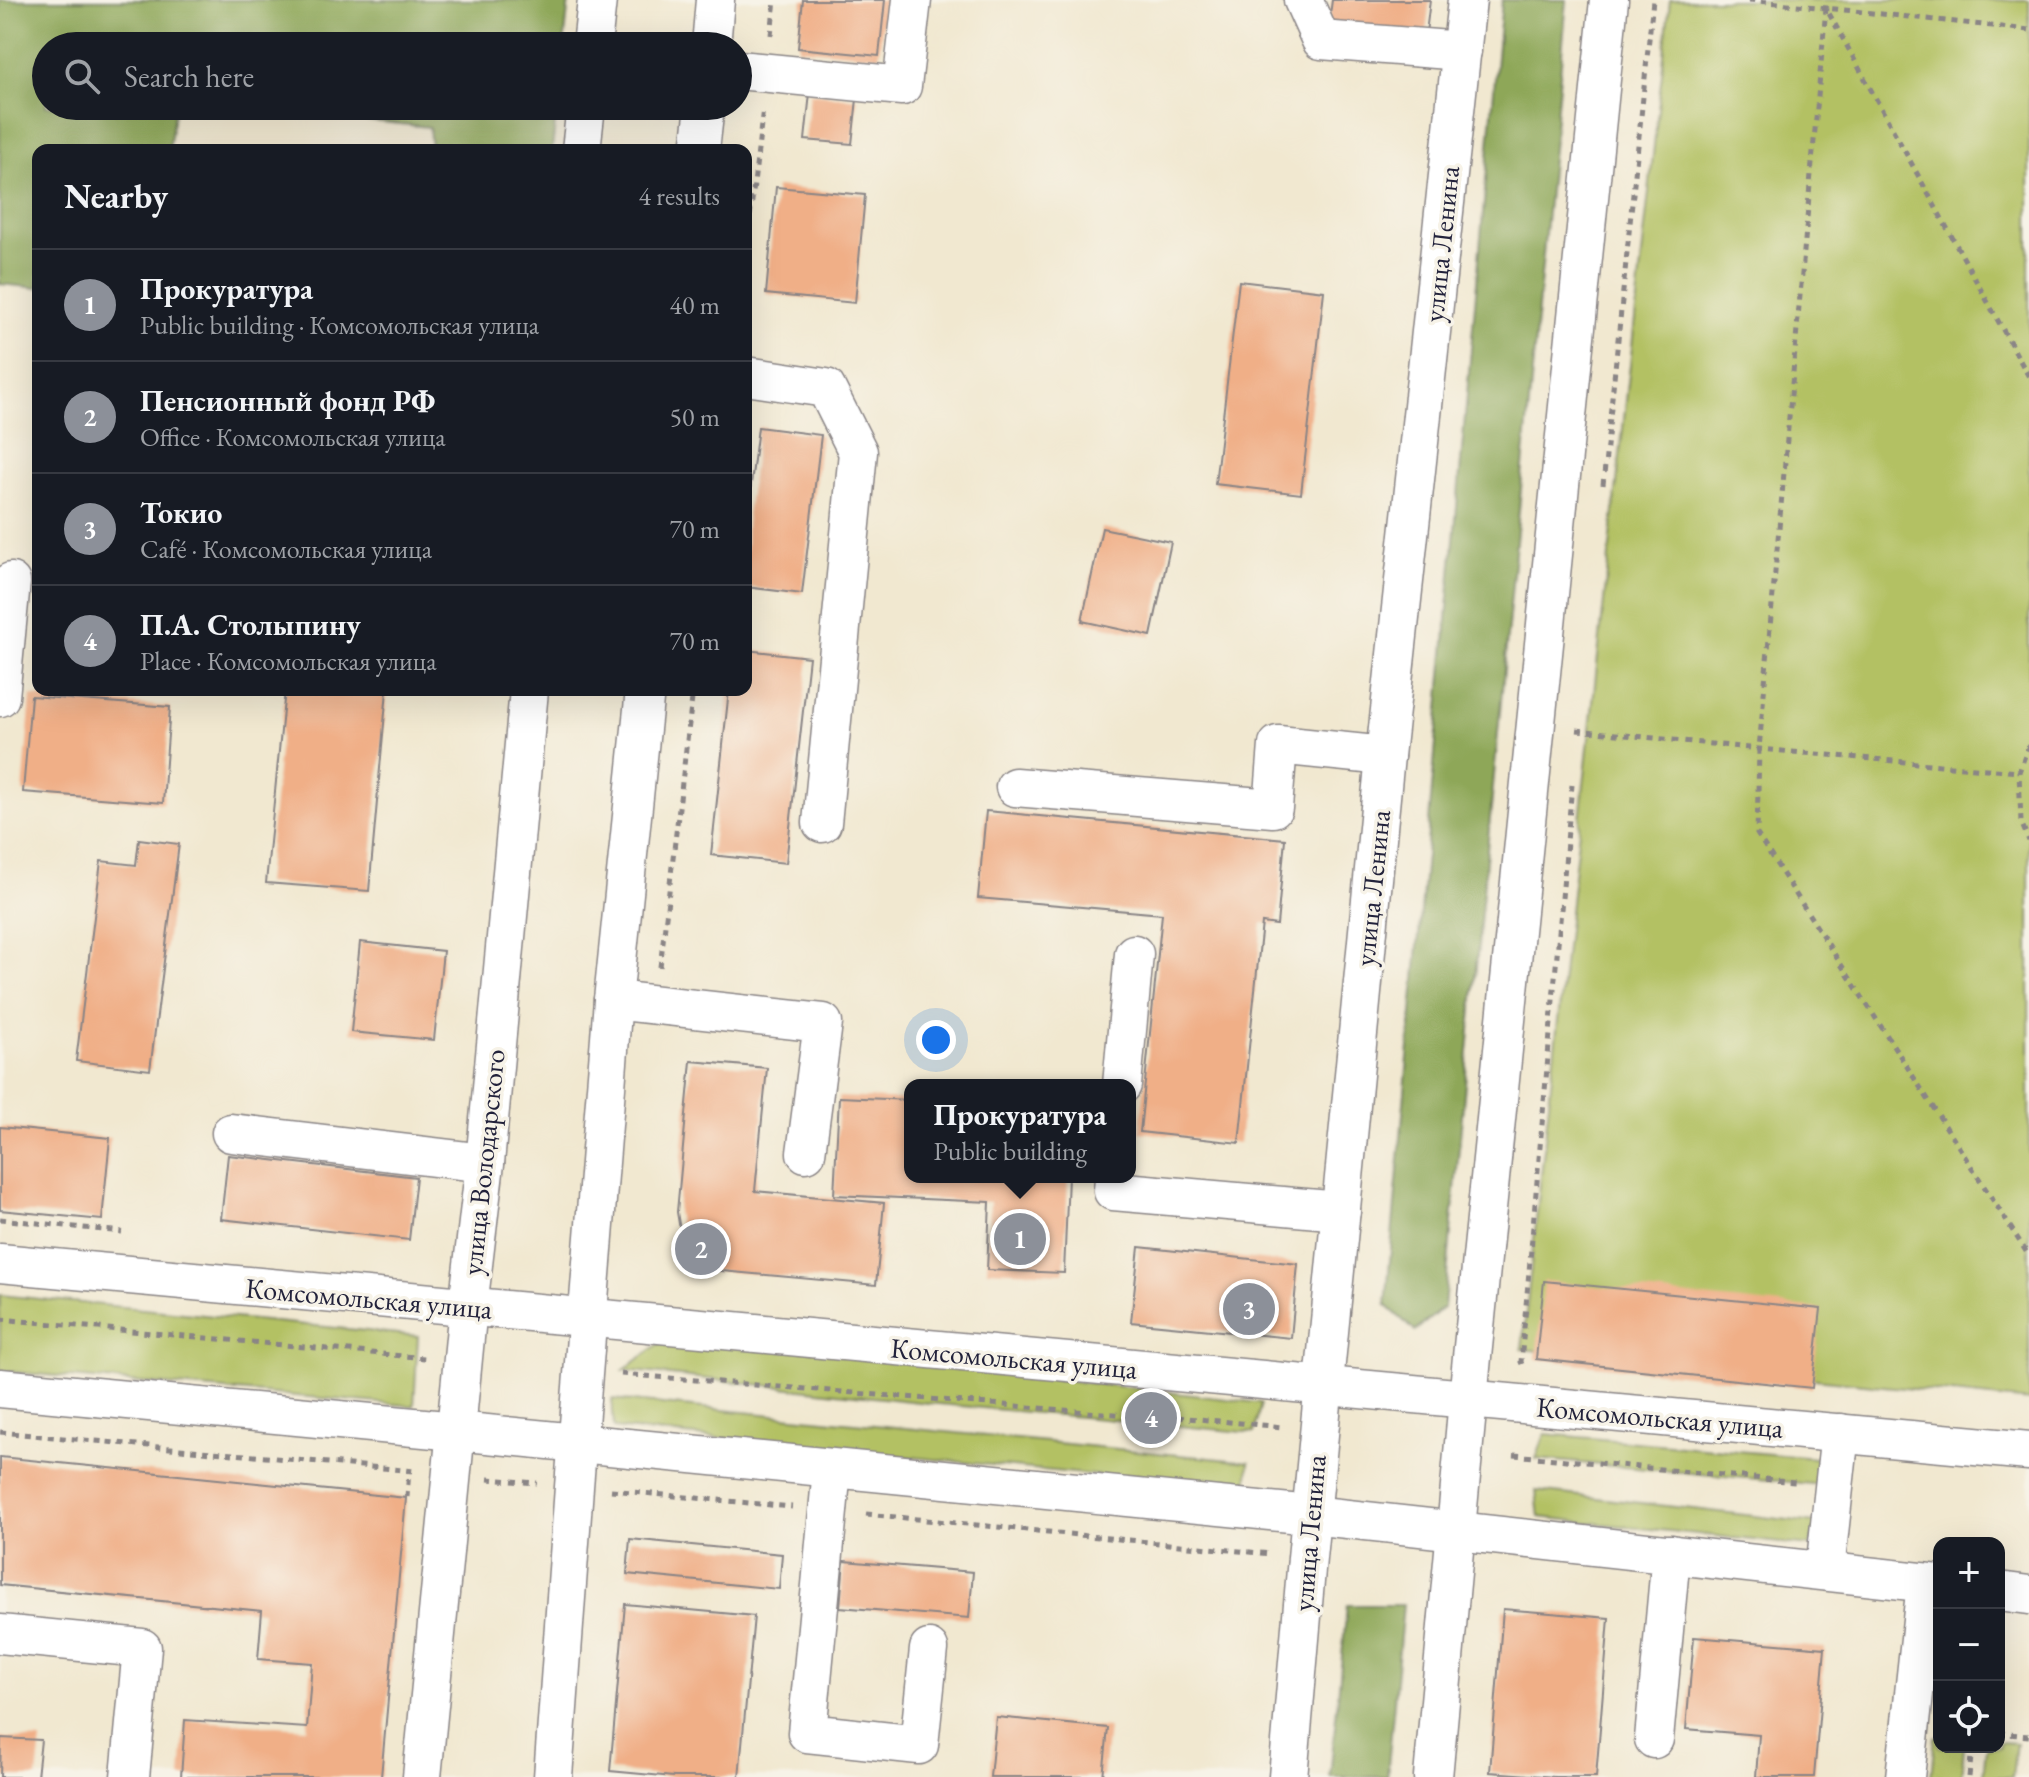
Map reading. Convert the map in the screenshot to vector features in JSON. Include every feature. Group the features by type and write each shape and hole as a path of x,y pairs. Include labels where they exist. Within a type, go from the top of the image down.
{"street":[{"path":"594,32 597,0"},
{"path":"712,32 715,0"},
{"path":"753,71 902,86 912,0"},
{"path":"1303,0 1321,40 1462,51"},
{"name":"улица Ленина","path":"1288,1777 1385,756 1467,0"},
{"path":"1433,1777 1468,1399 1609,0"},
{"path":"582,144 584,120"},
{"path":"701,144 703,120"},
{"path":"752,377 826,388 858,452 822,823"},
{"path":"0,697 11,582"},
{"name":"улица Володарского","path":"422,1777 485,1163 528,696"},
{"path":"557,1776 574,1487 613,1000 644,696"},
{"path":"1015,787 1273,808 1278,745 1385,756"},
{"path":"1123,1079 1134,954"},
{"path":"613,1000 823,1023 806,1153"},
{"path":"231,1133 485,1163"},
{"path":"1114,1183 1113,1191 1341,1211"},
{"name":"Комсомольская улица","path":"0,1263 2029,1451"},
{"path":"0,1388 1311,1515 1932,1584 1905,1777"},
{"path":"1825,1570 1840,1433"},
{"path":"832,1469 807,1733 919,1745 929,1649"},
{"path":"1654,1739 1671,1554"},
{"path":"2005,1592 2029,1595"},
{"path":"0,1634 142,1648 130,1777"}],"path":[{"path":"752,97 753,71 775,0"},
{"path":"1602,492 1653,0"},
{"path":"1749,0 2029,30"},
{"path":"1826,8 2029,377"},
{"path":"1826,8 1759,749 1757,834 2029,1256"},
{"path":"750,144 751,120"},
{"path":"655,1004 692,696"},
{"path":"1577,730 2019,772"},
{"path":"2029,745 2019,772 2021,822 2029,841"},
{"path":"1528,1369 1521,1362 1573,778"},
{"path":"0,1319 463,1362"},
{"path":"628,1322 617,1374 1138,1416 1137,1429 1164,1433 1166,1416 1288,1427"},
{"path":"0,1432 1275,1554"},
{"path":"1514,1455 1834,1486"},
{"path":"2005,1734 2029,1736"},
{"path":"1969,1777 1971,1753"}],"green space":[{"path":"0,0 569,0 566,32 32,32 32,120 173,120 170,144 32,144 32,287 0,284"},
{"path":"1502,0 1567,0 1444,1307 1415,1331 1386,1305"},
{"path":"1670,0 2029,0 2029,1401 1522,1349"},
{"path":"361,120 555,120 553,144 430,144 429,127"},
{"path":"0,1295 418,1336 414,1406 0,1371"},
{"path":"672,1334 1261,1403 1254,1433 928,1403 624,1370"},
{"path":"612,1399 1249,1462 1247,1490 614,1428"},
{"path":"1545,1434 1826,1459 1823,1485 1536,1459"},
{"path":"1536,1491 1816,1523 1810,1546 1539,1517"},
{"path":"1347,1605 1403,1605 1387,1777 1330,1777"},
{"path":"2005,1742 2016,1743 2012,1777 1983,1777 1985,1753 2005,1753"},
{"path":"1933,1753 1963,1753 1961,1777 1931,1777"}],"building":[{"path":"803,0 885,0 879,56 798,48"},
{"path":"1332,0 1430,0 1426,33 1329,23"},
{"path":"810,93 857,99 852,144 805,140"},
{"path":"776,187 865,195 855,303 766,294"},
{"path":"1239,281 1324,291 1301,494 1215,484"},
{"path":"758,427 821,435 802,594 752,588 752,476"},
{"path":"1102,528 1171,542 1151,636 1082,621"},
{"path":"752,651 809,657 786,863 711,855 728,696 752,696"},
{"path":"31,696 170,707 163,803 23,792"},
{"path":"284,696 386,696 369,891 266,883"},
{"path":"986,811 1285,839 1277,925 1262,923 1239,1143 1140,1132 1162,914 978,898"},
{"path":"139,839 179,844 150,1070 76,1061 101,861 136,865"},
{"path":"360,942 443,951 434,1040 351,1032"},
{"path":"691,1061 767,1068 755,1191 884,1203 876,1285 711,1270 683,1248 677,1212"},
{"path":"839,1097 904,1100 904,1183 1068,1183 1064,1273 987,1270 990,1202 834,1195"},
{"path":"0,1127 110,1138 102,1220 0,1210"},
{"path":"228,1155 416,1177 409,1240 221,1219"},
{"path":"1139,1247 1298,1264 1291,1338 1131,1322"},
{"path":"1544,1281 1821,1309 1812,1388 1536,1359"},
{"path":"0,1457 406,1498 381,1777 181,1777 185,1720 307,1728 312,1663 258,1659 262,1611 0,1585"},
{"path":"630,1539 782,1554 779,1589 627,1574"},
{"path":"844,1561 973,1572 969,1618 840,1607"},
{"path":"625,1604 754,1616 739,1777 674,1777 610,1771"},
{"path":"1503,1609 1609,1618 1596,1777 1490,1772"},
{"path":"1694,1637 1825,1648 1814,1777 1756,1777 1759,1735 1686,1729"},
{"path":"996,1717 1108,1728 1103,1777 990,1777"},
{"path":"1,1738 41,1740 37,1777 0,1777"}],"place":[{"name":"Прокуратура","path":"1020,1239"},
{"name":"Пенсионный фонд РФ","path":"701,1249"},
{"name":"Токио","path":"1249,1309"},
{"name":"П.А. Столыпину","path":"1151,1418"}]}
